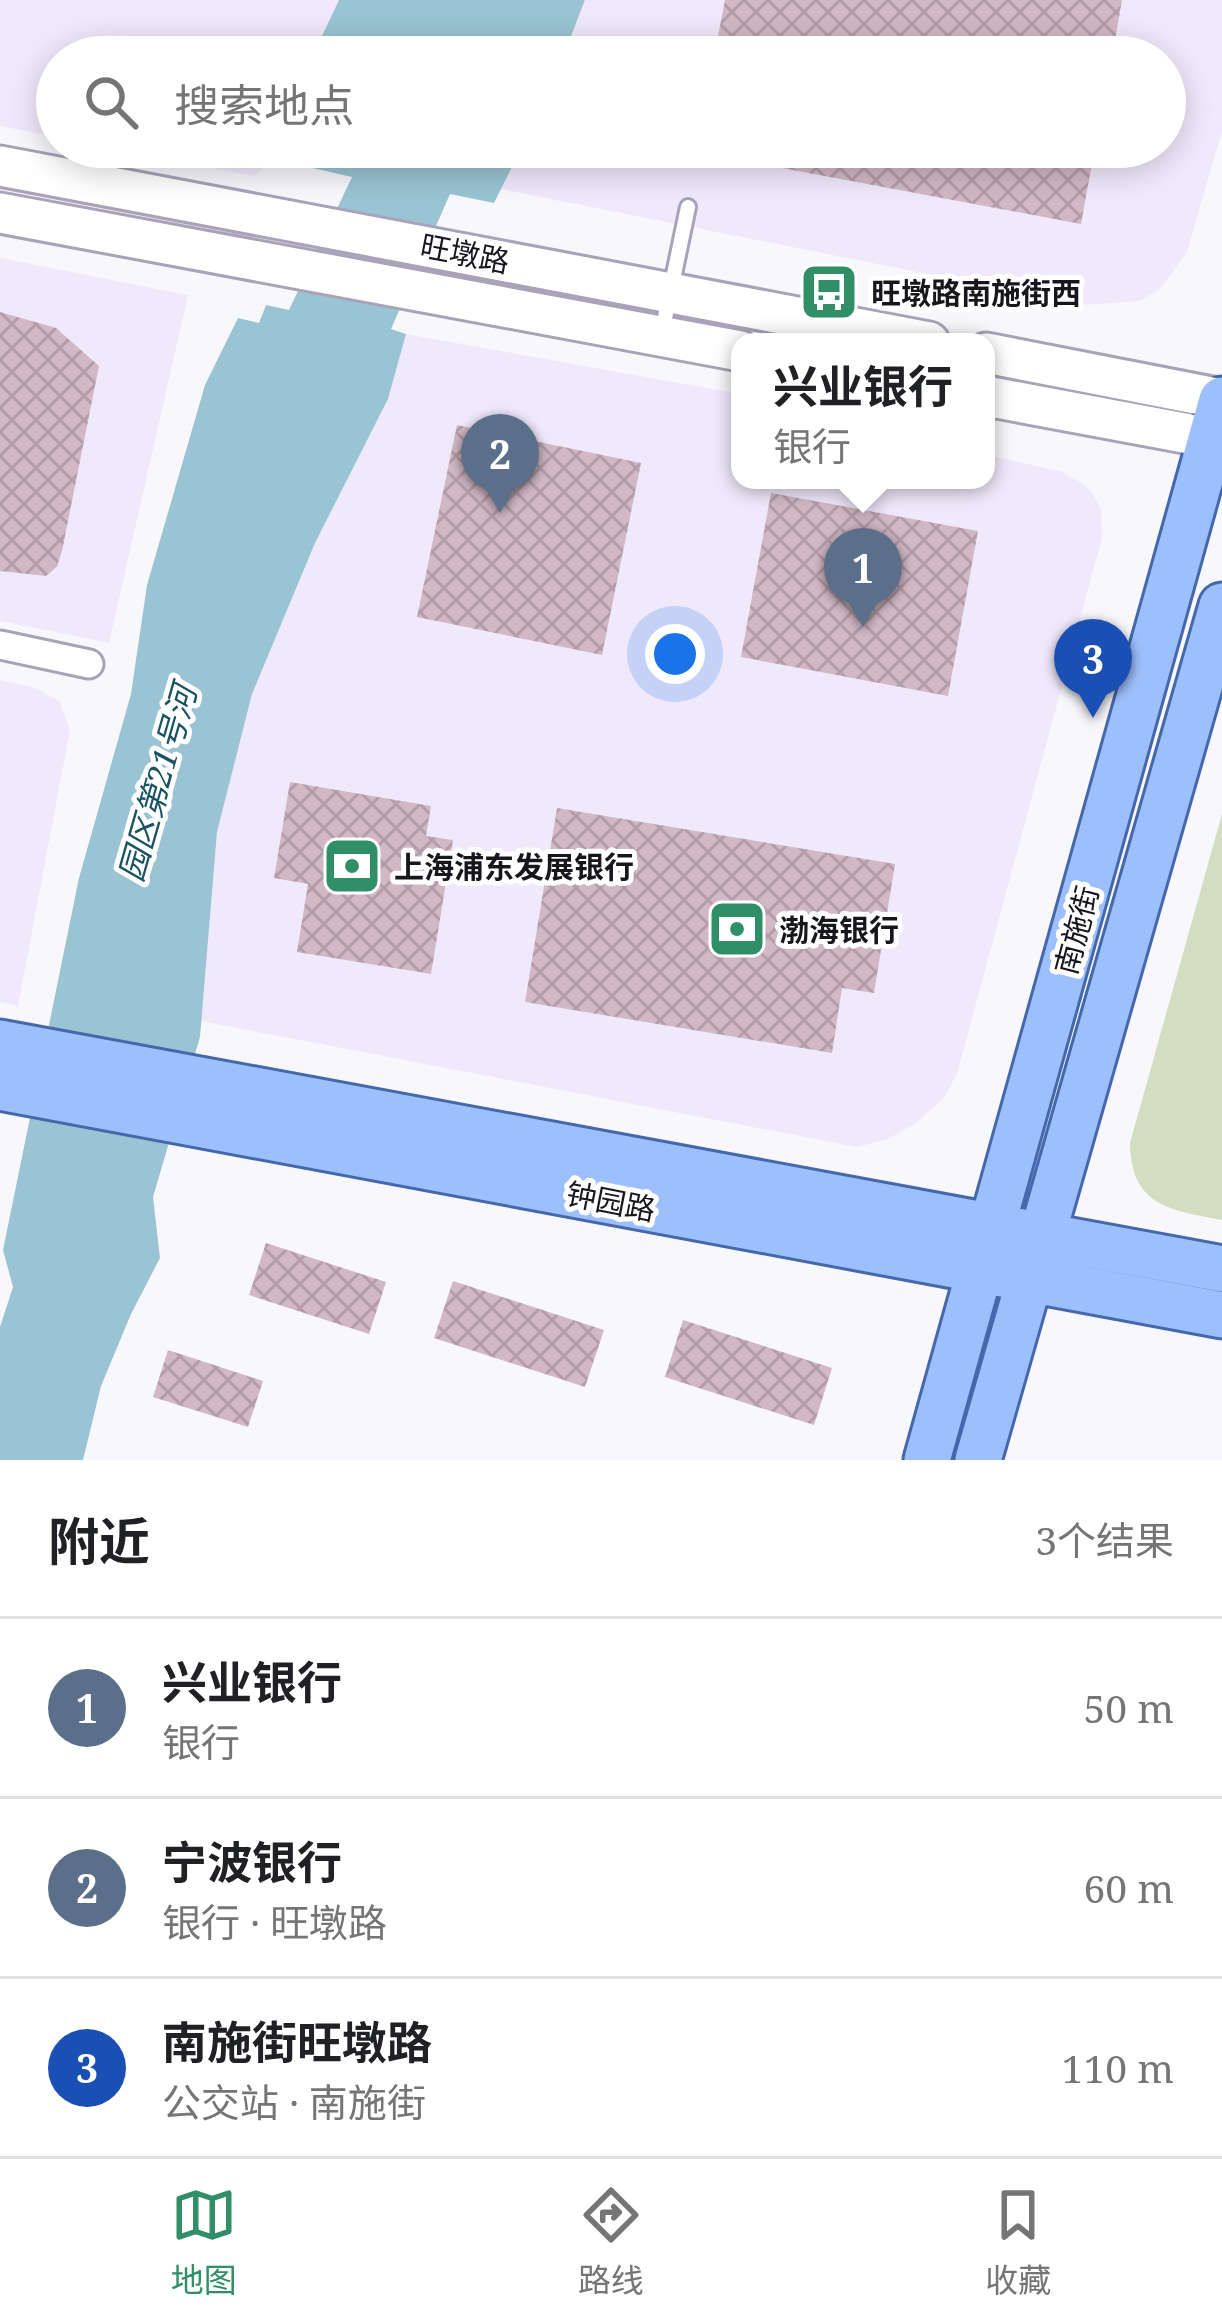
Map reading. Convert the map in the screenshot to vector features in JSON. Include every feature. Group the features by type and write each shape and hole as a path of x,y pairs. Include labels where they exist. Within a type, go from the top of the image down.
{"main road":[{"name":"旺墩路","path":"0,166 882,333"},
{"name":"旺墩路","path":"0,213 731,349"},
{"path":"995,356 1219,419"},
{"path":"995,397 1219,419"},
{"name":"南施街","path":"927,1460 1219,419"},
{"name":"南施街","path":"978,1460 1222,606"},
{"name":"钟园路","path":"11,1067 199,1102 981,1270 1222,1315"},
{"name":"钟园路","path":"199,1102 994,1226 1222,1269"}],"street":[{"path":"0,645 89,664"}],"lane":[{"path":"662,337 688,207"}],"shaded area":[{"path":"0,0 339,0 322,36 36,36 36,133 0,126"},
{"path":"585,0 1222,0 1222,131 1187,252 1160,289 1140,301 1083,305 501,189 512,168 1186,168 1186,36 571,36"},
{"path":"213,168 263,168 254,176"},
{"path":"0,258 188,295 109,643 0,621"},
{"path":"406,334 731,392 731,489 995,489 995,457 1060,471 1092,493 1101,509 1102,538 957,1074 943,1099 916,1123 888,1139 857,1147 201,1021 217,832 252,694 315,543 388,399"},
{"path":"0,680 36,688 60,702 70,730 18,1006 0,1002"}],"green space":[{"path":"1222,814 1222,1220 1171,1208 1146,1193 1132,1164 1130,1143"}],"water":[{"path":"339,0 585,0 571,36 322,36"},
{"name":"园区第21号河","path":"312,168 512,168 494,203 450,194 391,329 406,334 388,399 315,543 252,694 217,832 200,1037 153,1197 160,1258 101,1386 83,1460 0,1460 0,1327 13,1287 3,1250 79,878 131,694 147,585 205,385 238,318 259,323 266,305 289,310 352,177"}],"building":[{"path":"725,0 1122,0 1116,36 718,36"},
{"path":"782,168 1091,168 1081,224"},
{"path":"0,312 56,328 99,366 62,551 57,566 46,576 0,571"},
{"path":"457,425 641,463 602,655 417,617"},
{"path":"771,493 978,531 948,696 741,657"},
{"path":"290,782 431,806 426,836 453,840 431,974 297,952 308,884 274,878"},
{"path":"557,808 895,864 874,993 842,988 832,1053 525,1002"},
{"path":"266,1243 386,1282 369,1334 249,1295"},
{"path":"453,1281 604,1330 585,1387 434,1338"},
{"path":"683,1320 832,1368 814,1425 665,1377"},
{"path":"168,1350 263,1381 248,1427 153,1397"}],"place":[{"name":"旺墩路南施街西","path":"829,292"},
{"name":"宁波银行","path":"500,513"},
{"name":"兴业银行","path":"863,627"},
{"name":"南施街旺墩路","path":"1093,718"},
{"name":"上海浦东发展银行","path":"352,866"},
{"name":"渤海银行","path":"737,929"}]}
